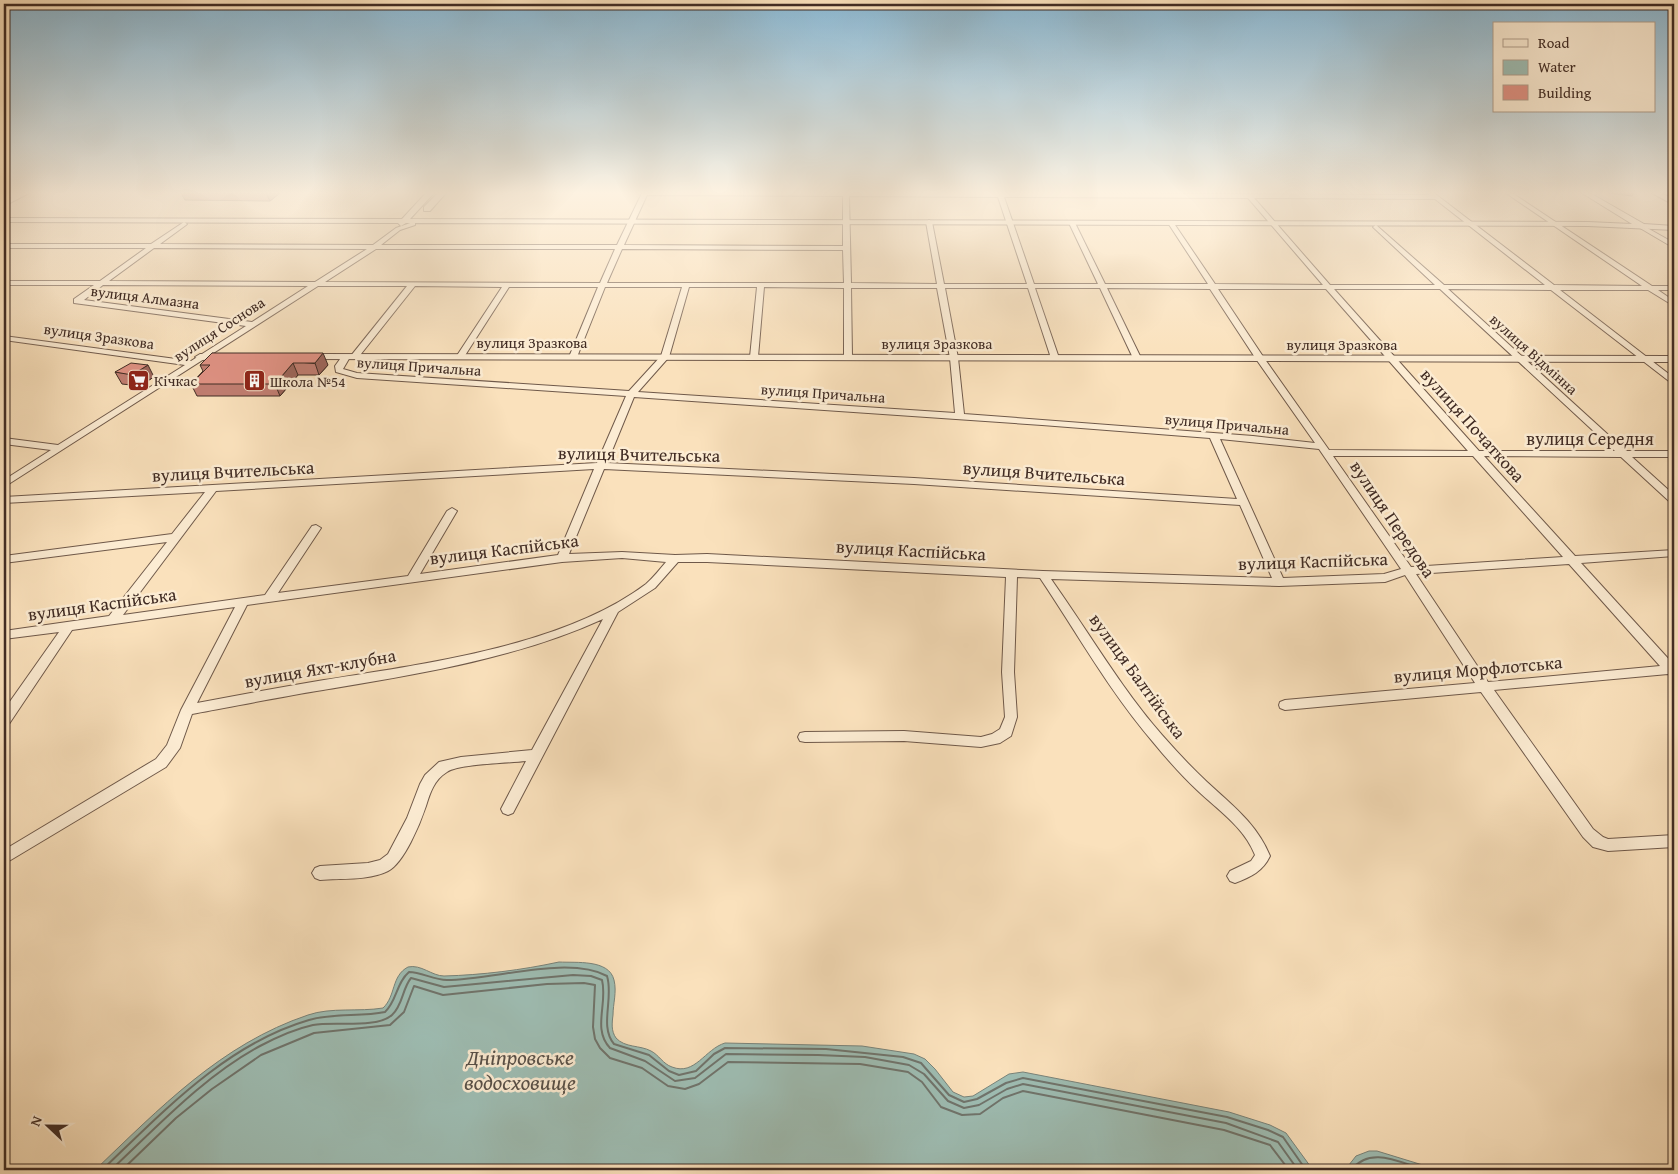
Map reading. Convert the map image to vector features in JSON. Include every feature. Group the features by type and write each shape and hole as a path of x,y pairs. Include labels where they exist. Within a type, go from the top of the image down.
{"street":[{"name":"вулиця Алмазна","path":"151,248 77,302 252,324"},
{"path":"350,248 426,248"},
{"name":"вулиця Соснова","path":"4,484 373,248"},
{"path":"573,357 602,285 621,248"},
{"path":"798,248 846,248 848,357"},
{"path":"933,248 954,358 960,416"},
{"path":"1019,248 1056,358"},
{"path":"1084,248 1137,358"},
{"name":"вулиця Передова","path":"1187,248 1260,359 1484,686 1588,833 1598,842 1608,846 1674,841"},
{"name":"вулиця Початкова","path":"1295,248 1391,358 1673,670"},
{"name":"вулиця Відмінна","path":"1398,248 1674,500"},
{"path":"1502,248 1674,382"},
{"path":"1592,248 1674,304"},
{"path":"4,283 1674,288"},
{"path":"350,357 412,285"},
{"path":"562,558 631,394 665,357 686,285"},
{"path":"460,357 506,286"},
{"path":"754,357 762,286"},
{"name":"вулиця Зразкова","path":"4,338 191,363"},
{"path":"200,357 239,357"},
{"name":"вулиця Зразкова","path":"298,357 1674,359"},
{"name":"вулиця Причальна","path":"350,357 339,366 339,370 348,374 960,416 1214,436 1324,450"},
{"path":"1214,436 1279,582"},
{"path":"4,441 59,448"},
{"name":"вулиця Середня","path":"1324,450 1674,454"},
{"name":"вулиця Вчительська","path":"4,500 601,466 914,480 1243,502"},
{"path":"114,618 213,488"},
{"path":"412,578 452,511"},
{"path":"269,598 316,528"},
{"path":"4,559 176,537"},
{"name":"вулиця Каспійська","path":"4,635 68,627 114,618 562,558 622,555 1043,575 1279,582 1385,578 1407,571 1674,553"},
{"name":"вулиця Яхт-клубна","path":"187,710 375,678 541,640 613,611 655,582 668,570 675,559"},
{"path":"805,737 904,736 981,742 995,739 1006,732 1011,717 1008,672 1012,573"},
{"name":"вулиця Балтійська","path":"1043,575 1133,708 1161,744 1233,814 1260,848 1263,856 1261,861 1256,866 1235,876"},
{"path":"4,858 161,763 172,748 187,710 243,602"},
{"path":"508,809 613,611"},
{"path":"4,720 68,627"},
{"name":"вулиця Морфлотська","path":"1285,705 1673,670"},
{"path":"320,873 368,870 384,866 393,859 414,819 425,788 430,779 444,766 461,762 537,755"}],"water":[{"name":"Дніпровське водосховище","path":"559,962 599,965 606,968 611,973 615,984 612,1027 616,1038 628,1045 651,1051 672,1067 680,1069 694,1065 718,1046 725,1043 862,1046 914,1054 925,1059 953,1092 964,1097 973,1096 1009,1074 1023,1072 1229,1112 1270,1125 1286,1133 1313,1170 95,1170 193,1080 219,1061 276,1027 308,1015 336,1010 383,1008 390,998 399,976 408,967 417,967 444,976 502,972"},
{"path":"1369,1151 1377,1151 1439,1170 1345,1170 1356,1156"}],"building":[{"path":"212,353 323,353 315,363 293,363 275,384 191,384 210,365 200,365"},
{"path":"131,363 148,365 132,375 115,372"}],"place":[{"name":"Кічкас","path":"138,380"},
{"name":"Школа №54","path":"254,381"}]}
